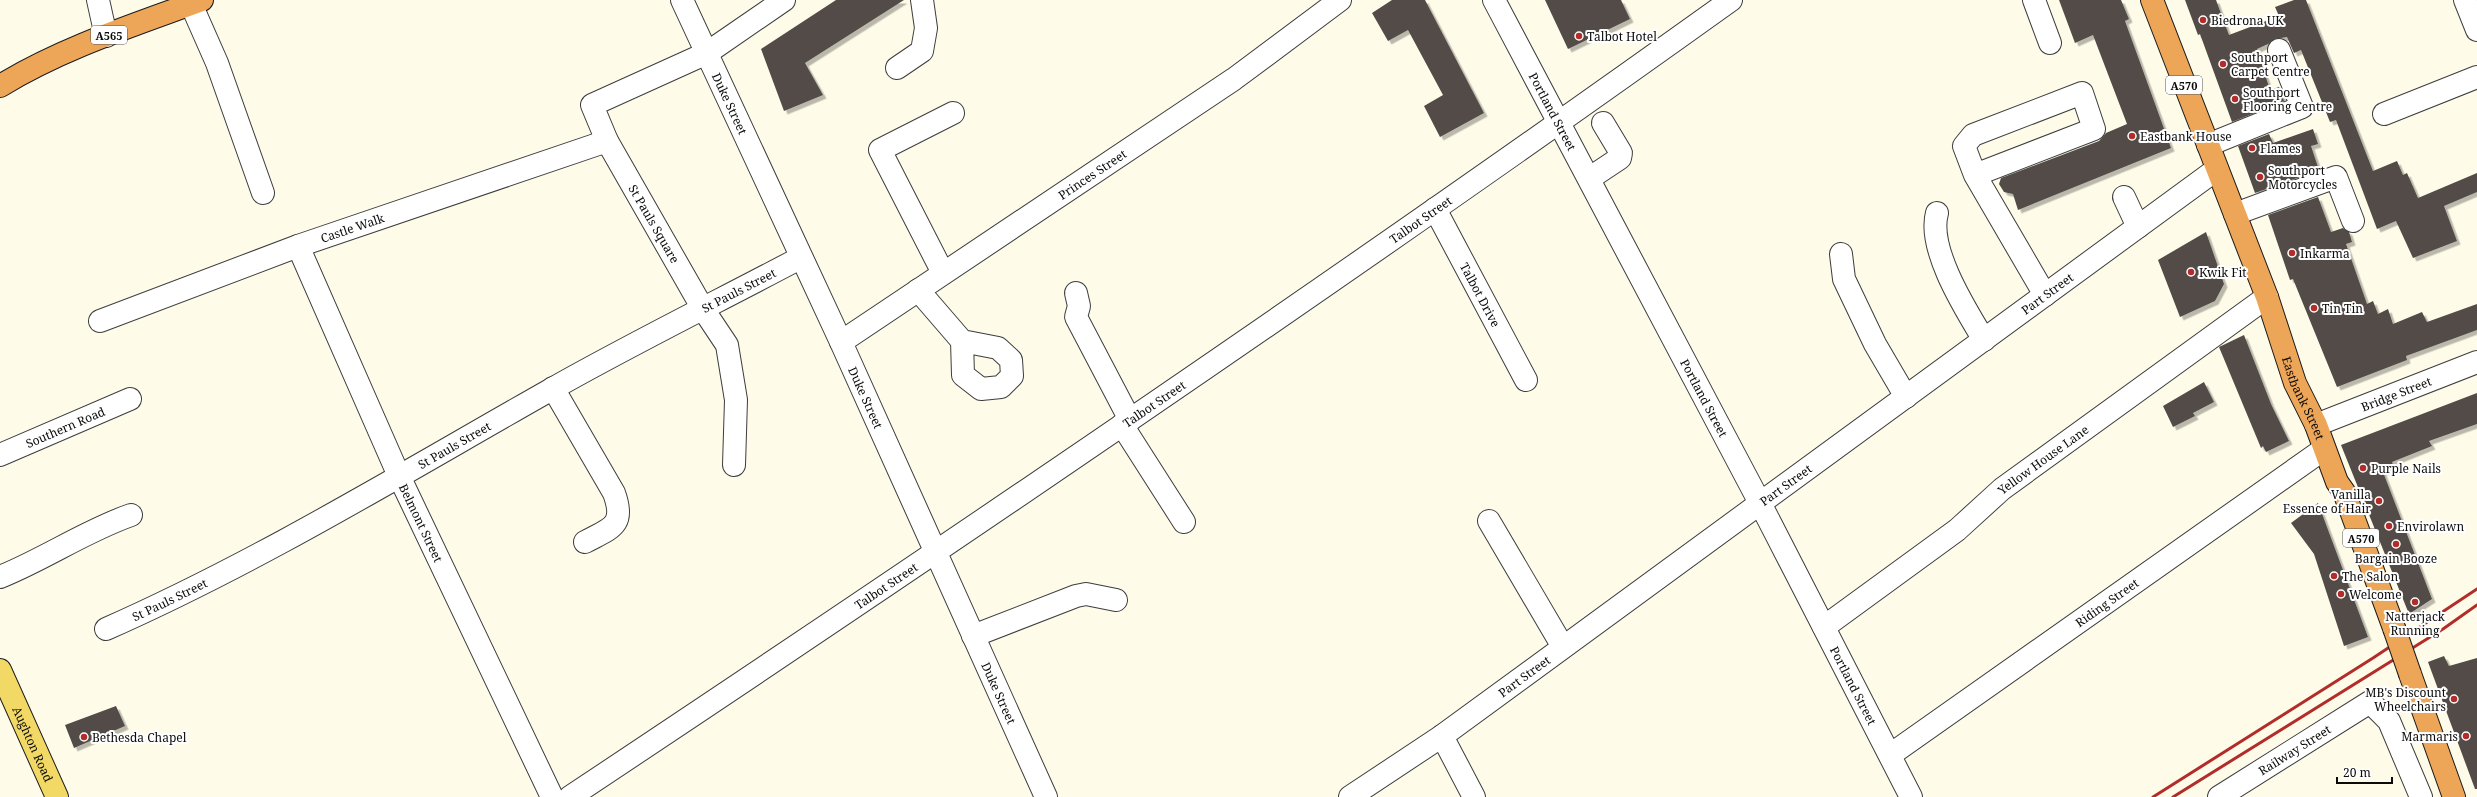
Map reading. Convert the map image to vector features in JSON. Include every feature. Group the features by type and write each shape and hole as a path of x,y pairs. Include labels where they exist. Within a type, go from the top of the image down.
{"highway":[{"name":"Eastbank Street","path":"2152,0 2267,297 2295,383 2316,425 2337,482 2344,492 2454,797"},
{"name":"A565","path":"6,79 106,36 197,2"}],"main road":[{"name":"Aughton Road","path":"0,670 57,797"}],"street":[{"path":"98,0 106,36"},
{"name":"Duke Street","path":"682,0 800,258 841,342 935,555 1046,797"},
{"path":"707,53 784,0"},
{"path":"897,68 922,51 926,28 922,0"},
{"name":"Princes Street","path":"841,342 1234,79 1340,0"},
{"name":"Portland Street","path":"1494,0 1561,122 1760,503 1911,797"},
{"name":"Talbot Street","path":"570,797 935,555 1561,122 1731,0"},
{"path":"2034,0 2050,43"},
{"path":"2464,0 2477,30"},
{"path":"197,2 263,193"},
{"path":"2208,145 2302,107 2279,50"},
{"name":"St Pauls Square","path":"707,53 592,105 607,141 703,309 727,345 736,400 734,465"},
{"path":"2384,114 2477,77"},
{"path":"1975,176 2094,129 2082,93 1973,135 1964,146 1975,176 2045,295"},
{"path":"943,273 880,150 953,113"},
{"path":"1590,178 1620,158 1621,153 1603,123"},
{"name":"Castle Walk","path":"100,320 298,246 607,141"},
{"name":"Part Street","path":"1350,797 1442,736 2217,169"},
{"path":"2235,214 2336,177 2353,221"},
{"path":"2124,197 2138,228"},
{"name":"Talbot Drive","path":"1435,209 1526,380"},
{"path":"1937,213 1934,222 1936,233 1952,284 1984,340"},
{"name":"Belmont Street","path":"298,246 399,476 552,797"},
{"path":"1841,254 1844,279 1876,344 1906,397"},
{"name":"St Pauls Street","path":"106,629 175,598 399,476 553,388 800,258"},
{"path":"918,290 962,341"},
{"path":"1076,293 1079,306 1076,317 1126,422 1184,522"},
{"name":"Yellow House Lane","path":"1824,627 1957,530 2002,489 2267,297"},
{"name":"Bridge Street","path":"2316,425 2477,362"},
{"path":"553,388 614,493 619,506 618,521 613,527 585,542"},
{"name":"Southern Road","path":"0,455 130,399"},
{"name":"Riding Street","path":"1890,756 2324,449"},
{"path":"0,577 63,548 112,521 131,515"},
{"path":"1489,521 1563,647"},
{"path":"972,636 1076,596 1086,594 1116,600"},
{"name":"Railway Street","path":"2219,797 2370,702 2389,721 2421,797"},
{"path":"1442,736 1474,797"}],"building":[{"path":"836,0 904,0 805,63 823,95 784,111 761,49"},
{"path":"1392,0 1425,0 1484,113 1440,137 1424,106 1443,95 1408,30 1388,41 1372,13"},
{"name":"Talbot Hotel","path":"1545,0 1621,0 1630,19 1568,49"},
{"name":"Eastbank House","path":"2059,0 2121,0 2129,19 2125,21 2171,148 2018,210 2013,194 2004,192 1999,184 2001,178 2099,141 2106,133 2127,124 2093,35 2075,43"},
{"path":"2185,0 2216,0 2229,35 2279,16 2275,7 2294,0 2306,0 2373,171 2397,161 2403,175 2407,173 2418,198 2477,173 2477,192 2444,206 2457,241 2413,258 2396,221 2377,229 2336,120 2330,122 2301,50 2294,53 2287,37 2274,39 2268,44 2257,49 2270,90 2279,87 2284,101 2232,122 2200,34 2198,35"},
{"path":"2313,129 2318,144 2311,146 2319,170 2255,193 2238,146 2269,134 2273,143"},
{"path":"2318,197 2331,232 2343,228 2349,232 2352,242 2346,244 2367,304 2373,301 2378,314 2388,309 2393,324 2422,312 2427,322 2477,304 2477,330 2406,356 2407,360 2337,387 2293,279 2290,280 2268,215"},
{"name":"Kwik Fit","path":"2206,232 2224,284 2215,301 2180,317 2158,260"},
{"path":"2244,335 2271,404 2289,441 2266,452 2263,446 2261,448 2219,347"},
{"path":"2204,382 2214,402 2193,413 2195,416 2173,427 2163,406"},
{"path":"2477,393 2477,424 2429,441 2432,446 2392,462 2394,467 2383,472 2432,599 2409,614 2341,445"},
{"path":"2318,503 2368,637 2344,646 2314,554 2291,523"},
{"path":"2444,656 2449,666 2477,658 2477,789 2475,789 2428,662"},
{"name":"Bethesda Chapel","path":"116,706 125,726 74,748 65,725"}],"railway":[{"path":"2153,797 2373,658 2477,589"},
{"path":"2173,797 2443,629 2477,605"}],"place":[{"name":"Biedrona UK","path":"2203,20"},
{"name":"Talbot Hotel","path":"1579,36"},
{"name":"Southport Carpet Centre","path":"2223,64"},
{"name":"Southport Flooring Centre","path":"2235,99"},
{"name":"Eastbank House","path":"2132,136"},
{"name":"Flames","path":"2252,148"},
{"name":"Southport Motorcycles","path":"2260,177"},
{"name":"Inkarma","path":"2292,253"},
{"name":"Kwik Fit","path":"2191,272"},
{"name":"Tin Tin","path":"2314,308"},
{"name":"Purple Nails","path":"2363,468"},
{"name":"Vanilla Essence of Hair","path":"2379,501"},
{"name":"Envirolawn","path":"2389,526"},
{"name":"Bargain Booze","path":"2396,544"},
{"name":"The Salon","path":"2334,576"},
{"name":"Welcome","path":"2341,594"},
{"name":"Natterjack Running","path":"2415,602"},
{"name":"MB's Discount Wheelchairs","path":"2454,699"},
{"name":"Marmaris","path":"2466,736"},
{"name":"Bethesda Chapel","path":"84,737"}]}
